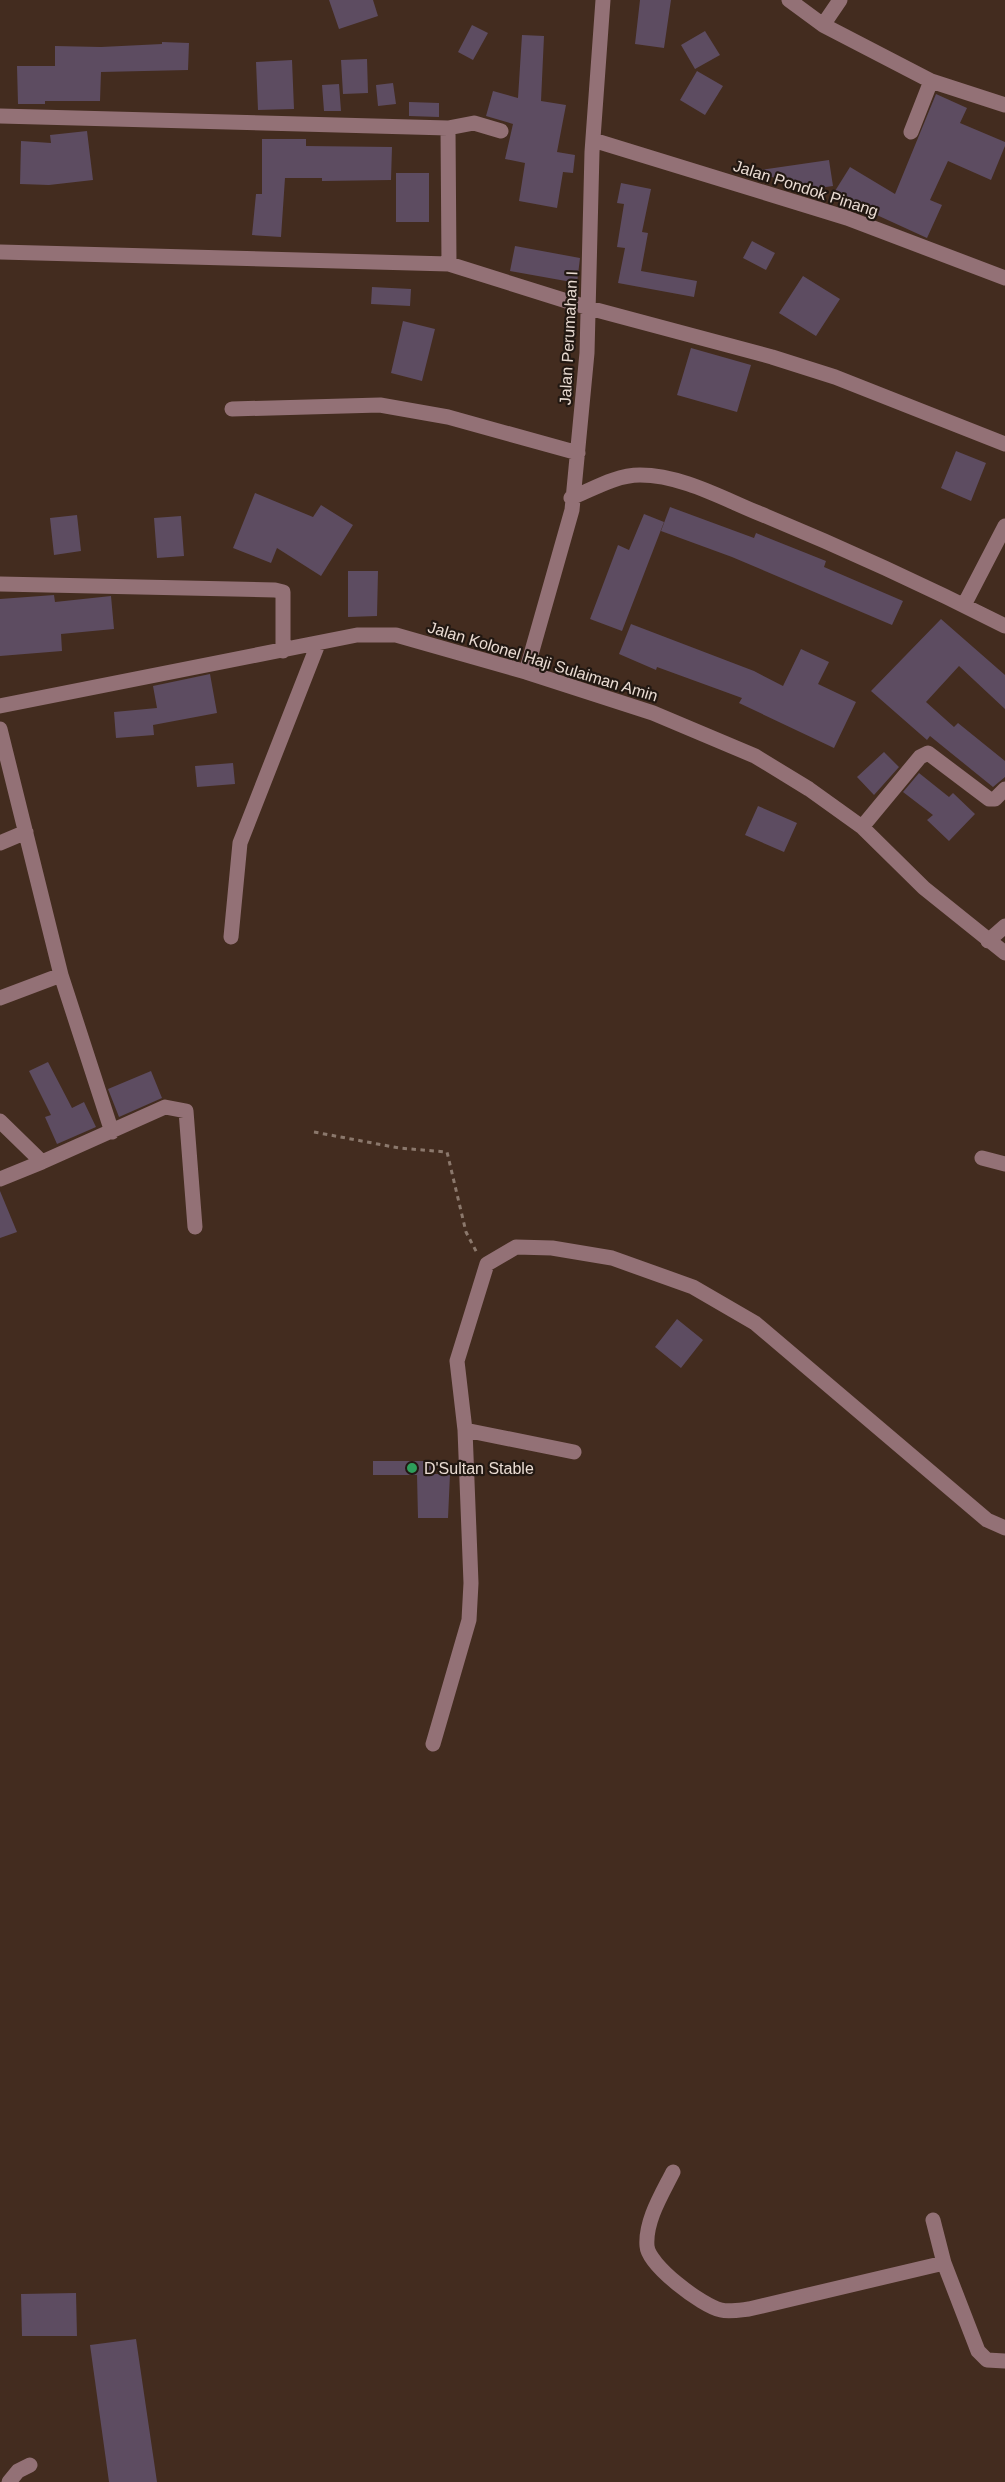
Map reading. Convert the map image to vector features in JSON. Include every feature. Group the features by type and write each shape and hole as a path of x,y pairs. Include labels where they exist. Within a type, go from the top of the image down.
{"street":[{"name":"Jalan Perumahan I","path":"526,672 572,510 571,498 578,453 590,308 593,140 603,0"},
{"path":"789,0 824,25 930,81 1005,105"},
{"path":"824,25 840,0"},
{"path":"911,132 930,81"},
{"path":"0,116 448,128 474,123 501,131"},
{"path":"448,128 449,264"},
{"name":"Jalan Pondok Pinang","path":"593,140 848,218 1005,278"},
{"path":"0,252 449,264 590,308 772,357 835,377 1005,444"},
{"path":"232,409 380,405 448,417 578,453"},
{"path":"571,498 622,477 659,477 695,487 828,542 1005,626"},
{"path":"964,605 1005,526"},
{"path":"0,584 275,590 283,592 283,651"},
{"name":"Jalan Kolonel Haji Sulaiman Amin","path":"0,706 357,635 392,634 526,672 652,713 755,756 809,789 862,827 924,888 1005,953"},
{"path":"231,937 240,843 318,644"},
{"path":"0,729 61,975 112,1132"},
{"path":"862,827 920,757 927,753 989,799 995,799 1005,789"},
{"path":"0,843 26,832"},
{"path":"988,941 1005,926"},
{"path":"0,998 61,975"},
{"path":"0,1179 165,1107 186,1110 195,1227"},
{"path":"0,1121 42,1162"},
{"path":"982,1158 1005,1164"},
{"path":"433,1744 469,1620 471,1584 465,1430 458,1388 457,1361 488,1264 516,1247 552,1248 612,1258 693,1287 754,1323 987,1520 1005,1528"},
{"path":"465,1430 574,1452"},
{"path":"673,2172 650,2224 647,2244 649,2256 705,2305 723,2311 749,2309 944,2263"},
{"path":"933,2220 944,2263 978,2350 987,2360 1005,2361"},
{"path":"9,2482 18,2472 30,2465"}],"path":[{"path":"314,1132 399,1148 447,1152 466,1232 474,1248 488,1264"}],"building":[{"path":"329,0 373,0 378,16 339,29"},
{"path":"640,0 671,0 664,48 635,44"},
{"path":"472,25 488,33 473,60 458,52"},
{"path":"705,31 720,55 695,69 681,45"},
{"path":"522,35 544,36 541,101 566,105 557,152 575,155 573,173 563,172 557,208 519,201 525,163 505,159 513,124 486,116 493,91 518,98"},
{"path":"162,42 189,43 188,70 101,72 100,101 45,101 45,104 18,104 17,66 55,66 55,46 101,47 162,44"},
{"path":"367,59 368,93 343,94 341,60"},
{"path":"292,60 294,109 258,110 256,62"},
{"path":"697,71 723,86 705,115 680,100"},
{"path":"393,83 396,104 378,106 376,85"},
{"path":"339,84 341,111 324,111 322,85"},
{"path":"936,94 967,108 960,123 1005,142 1005,146 991,180 948,161 930,200 942,205 927,238 868,211 835,191 850,167 895,194"},
{"path":"409,102 439,103 439,117 409,116"},
{"path":"87,131 93,180 49,185 20,184 21,141 51,143 50,135"},
{"path":"262,139 306,139 306,146 392,147 391,180 322,181 322,178 285,178 281,237 252,235 256,194 262,194"},
{"path":"829,160 833,186 797,191 797,185 753,171"},
{"path":"396,173 429,173 429,222 396,222"},
{"path":"621,183 651,189 642,232 648,233 641,271 697,281 694,297 618,283 625,248 617,247 624,204 617,203"},
{"path":"752,241 775,253 766,270 743,258"},
{"path":"515,246 580,258 577,283 510,271"},
{"path":"803,276 840,299 816,336 779,313"},
{"path":"372,287 411,289 410,306 371,304"},
{"path":"403,321 435,329 422,381 391,373"},
{"path":"691,348 751,365 737,412 677,395"},
{"path":"956,451 986,463 971,501 941,488"},
{"path":"255,493 313,517 321,505 353,525 321,576 277,548 271,563 233,548"},
{"path":"670,507 754,538 756,533 826,561 824,567 903,601 892,625 732,557 661,531"},
{"path":"644,514 664,522 622,631 590,619 618,545 629,550"},
{"path":"77,515 81,551 54,555 50,518"},
{"path":"181,516 184,556 157,558 154,518"},
{"path":"348,571 378,571 377,616 348,617"},
{"path":"54,595 55,602 111,596 114,629 61,634 62,651 0,656 0,599"},
{"path":"941,619 1005,675 1005,709 959,666 926,702 954,727 958,723 1005,761 1005,777 993,787 930,736 927,740 871,691"},
{"path":"631,624 754,671 783,686 801,649 829,662 818,684 856,702 834,748 739,703 742,698 657,667 656,670 619,654"},
{"path":"210,674 217,713 153,725 154,735 116,738 114,712 157,708 153,686"},
{"path":"884,752 899,767 874,795 857,777"},
{"path":"233,763 235,784 197,787 195,766"},
{"path":"919,773 949,797 953,793 975,814 949,841 927,820 933,815 903,792"},
{"path":"758,806 797,823 784,852 745,835"},
{"path":"48,1062 72,1108 84,1102 96,1127 57,1144 45,1117 51,1115 29,1071"},
{"path":"151,1071 162,1098 119,1117 108,1089"},
{"path":"0,1191 17,1232 0,1238"},
{"path":"677,1319 703,1340 681,1368 655,1347"},
{"path":"373,1461 433,1461 433,1474 450,1474 448,1518 418,1518 417,1475 373,1475"},
{"path":"76,2293 77,2336 22,2336 21,2294"},
{"path":"136,2339 157,2482 109,2482 90,2345"}],"place":[{"name":"D'Sultan Stable","path":"412,1468"}]}
